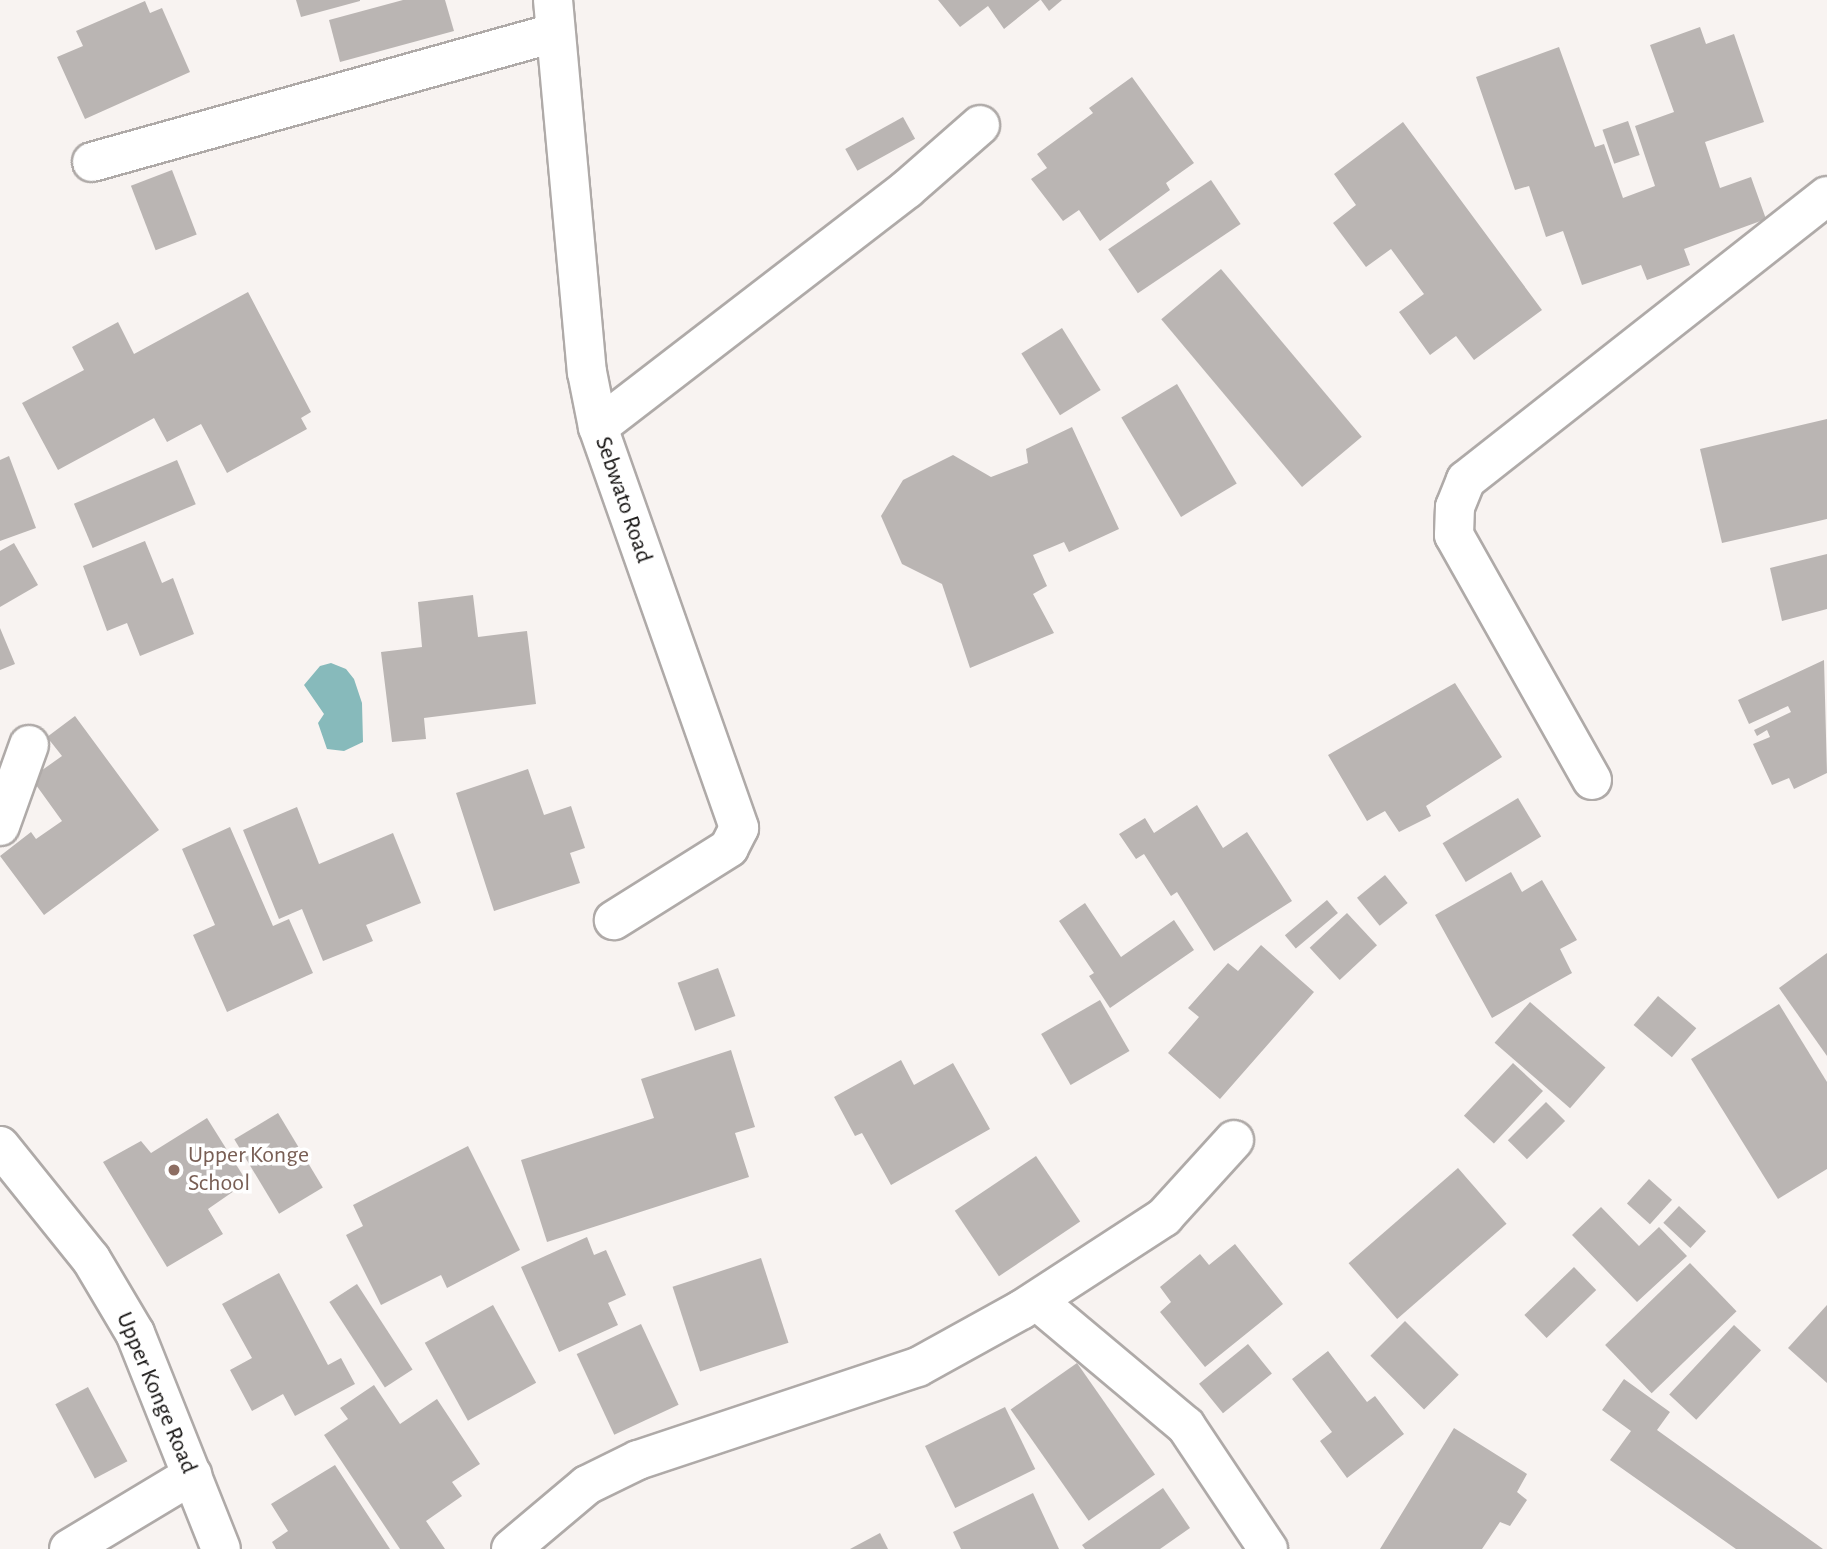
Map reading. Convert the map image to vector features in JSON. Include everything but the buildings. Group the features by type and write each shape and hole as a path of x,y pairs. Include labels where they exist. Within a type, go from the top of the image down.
{"street":[{"path":"92,162 554,16"},
{"name":"Sebwato Road","path":"554,16 587,372 598,426 739,828 729,848 614,920"},
{"path":"598,426 907,189 980,125"},
{"path":"1592,780 1454,535 1458,498 1466,480 1827,196"},
{"path":"0,826 29,745"},
{"path":"511,1549 587,1485 638,1460 918,1367 1037,1301 1164,1216 1234,1140"},
{"name":"Upper Konge Road","path":"0,1146 91,1259 135,1333 221,1549"},
{"path":"1037,1301 1186,1426 1268,1549"},
{"path":"69,1549 192,1475"}],"water":[{"path":"331,663 346,669 354,679 362,703 363,742 344,751 327,749 318,723 324,714 304,685 320,666"}],"place":[{"name":"Upper Konge School","path":"174,1170"}]}
